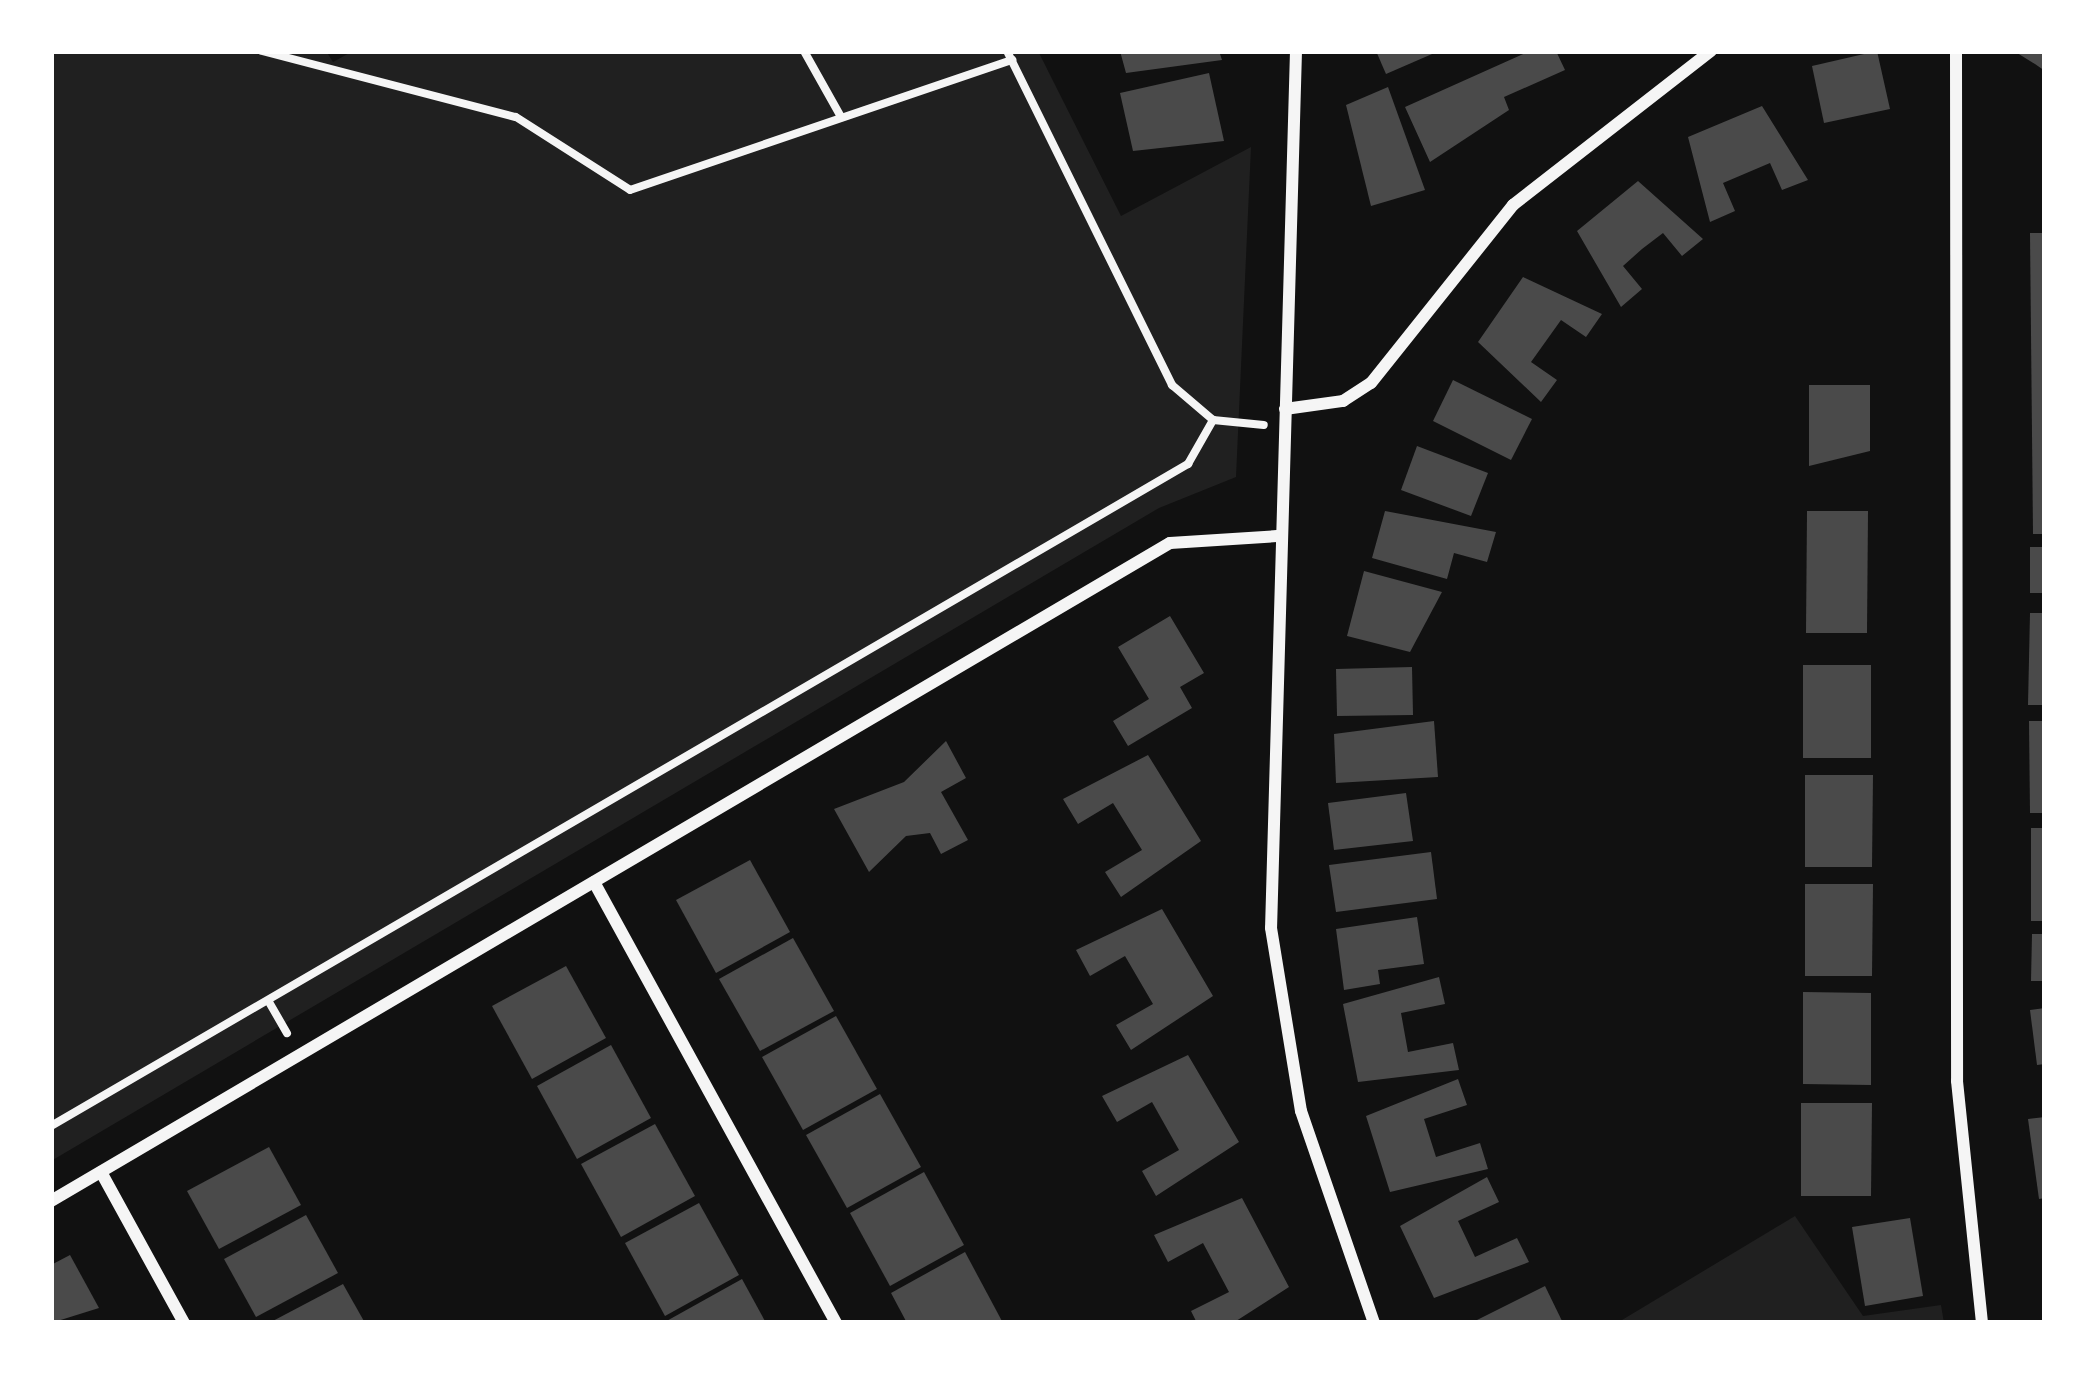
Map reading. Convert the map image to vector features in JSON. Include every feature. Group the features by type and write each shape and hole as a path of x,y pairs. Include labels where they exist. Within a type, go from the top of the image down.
{"street":[{"path":"1296,51 1269,825 1281,1012 1328,1207 1374,1323"},
{"path":"1285,409 1343,401 1372,382 1513,205 1711,51"},
{"path":"1956,51 1957,1081 1982,1323"},
{"path":"51,1201 1170,543 1277,536"},
{"path":"593,882 836,1323"},
{"path":"101,1172 184,1323"}],"path":[{"path":"262,51 516,117 630,190 1009,56 1172,385 1213,420 1284,426"},
{"path":"804,51 841,117"},
{"path":"51,1126 1187,464 1213,420"}],"shaded area":[{"path":"51,51 326,51 333,62 353,51 1038,51 1121,216 1251,147 1236,477 1159,508 51,1161"},
{"path":"1795,1216 1863,1316 1941,1305 1944,1323 1617,1323"}],"building":[{"path":"1120,51 1219,51 1222,60 1126,73"},
{"path":"1376,51 1439,51 1386,74"},
{"path":"1530,51 1556,51 1565,70 1504,97 1509,110 1430,162 1405,107"},
{"path":"1877,51 1890,109 1824,123 1812,66"},
{"path":"2014,51 2045,51 2045,71 2035,64"},
{"path":"1209,73 1224,141 1133,151 1120,93"},
{"path":"1388,87 1425,190 1371,206 1346,105"},
{"path":"1762,106 1808,180 1782,190 1770,163 1723,183 1735,211 1710,222 1688,137"},
{"path":"1638,181 1703,239 1682,256 1663,233 1642,249 1623,266 1642,289 1621,307 1577,231"},
{"path":"2030,233 2045,233 2045,534 2033,534"},
{"path":"1523,277 1602,314 1586,337 1561,320 1531,362 1557,380 1541,402 1478,342"},
{"path":"1453,380 1532,419 1511,460 1433,421"},
{"path":"1809,385 1870,385 1870,451 1809,466"},
{"path":"1417,446 1488,473 1471,516 1401,490"},
{"path":"1385,511 1496,532 1487,562 1454,553 1447,579 1372,558"},
{"path":"1807,511 1868,511 1867,633 1806,633"},
{"path":"2030,547 2045,547 2045,593 2030,593"},
{"path":"1364,571 1442,592 1410,652 1347,636"},
{"path":"2030,613 2045,613 2045,705 2028,705"},
{"path":"1170,616 1204,673 1180,687 1192,708 1128,746 1113,721 1149,699 1118,647"},
{"path":"1803,665 1871,665 1871,758 1803,758"},
{"path":"1412,667 1413,715 1337,716 1336,669"},
{"path":"1434,721 1438,777 1336,783 1334,734"},
{"path":"2029,721 2045,721 2045,813 2030,813"},
{"path":"946,741 966,778 941,792 968,840 941,854 930,833 906,836 869,872 834,809 904,782"},
{"path":"1148,755 1201,841 1121,897 1105,872 1142,850 1113,803 1078,824 1063,799"},
{"path":"1805,775 1873,775 1872,867 1805,867"},
{"path":"1406,793 1413,841 1334,850 1328,803"},
{"path":"2031,828 2045,828 2045,921 2031,921"},
{"path":"1431,852 1437,899 1336,912 1329,865"},
{"path":"750,860 790,932 716,973 676,900"},
{"path":"1805,884 1873,884 1872,976 1805,976"},
{"path":"1162,909 1213,996 1131,1050 1116,1025 1153,1004 1125,956 1090,976 1076,950"},
{"path":"1417,917 1424,964 1378,970 1380,984 1344,990 1336,929"},
{"path":"2032,934 2045,934 2045,981 2031,981"},
{"path":"793,938 834,1011 760,1051 719,979"},
{"path":"566,966 606,1038 532,1079 492,1006"},
{"path":"1439,977 1445,1004 1401,1013 1408,1052 1453,1043 1459,1070 1358,1082 1343,1004"},
{"path":"1803,992 1871,993 1871,1085 1803,1084"},
{"path":"2045,1008 2045,1064 2037,1065 2030,1010"},
{"path":"836,1016 877,1089 803,1130 762,1057"},
{"path":"611,1045 651,1118 577,1159 537,1086"},
{"path":"1188,1055 1239,1142 1156,1196 1142,1171 1179,1150 1152,1102 1117,1122 1102,1096"},
{"path":"1458,1079 1467,1105 1424,1119 1436,1157 1480,1143 1488,1169 1390,1192 1366,1116"},
{"path":"880,1094 921,1167 847,1208 806,1135"},
{"path":"1801,1103 1872,1103 1871,1196 1801,1196"},
{"path":"2045,1117 2045,1198 2039,1199 2028,1119"},
{"path":"655,1124 695,1196 621,1237 581,1164"},
{"path":"269,1147 301,1205 219,1249 187,1191"},
{"path":"924,1172 964,1245 890,1286 850,1213"},
{"path":"1487,1177 1499,1202 1458,1221 1475,1257 1517,1238 1529,1262 1434,1298 1400,1226"},
{"path":"1242,1198 1289,1287 1233,1323 1197,1323 1191,1311 1229,1292 1203,1243 1168,1262 1154,1235"},
{"path":"699,1203 739,1275 665,1316 625,1243"},
{"path":"306,1215 338,1273 256,1317 224,1259"},
{"path":"1910,1218 1923,1296 1865,1306 1852,1227"},
{"path":"965,1252 1003,1323 907,1323 891,1293"},
{"path":"70,1255 99,1308 51,1323 51,1265"},
{"path":"742,1279 766,1323 663,1323"},
{"path":"343,1284 365,1323 269,1323"},
{"path":"1545,1286 1563,1323 1471,1323"}]}
